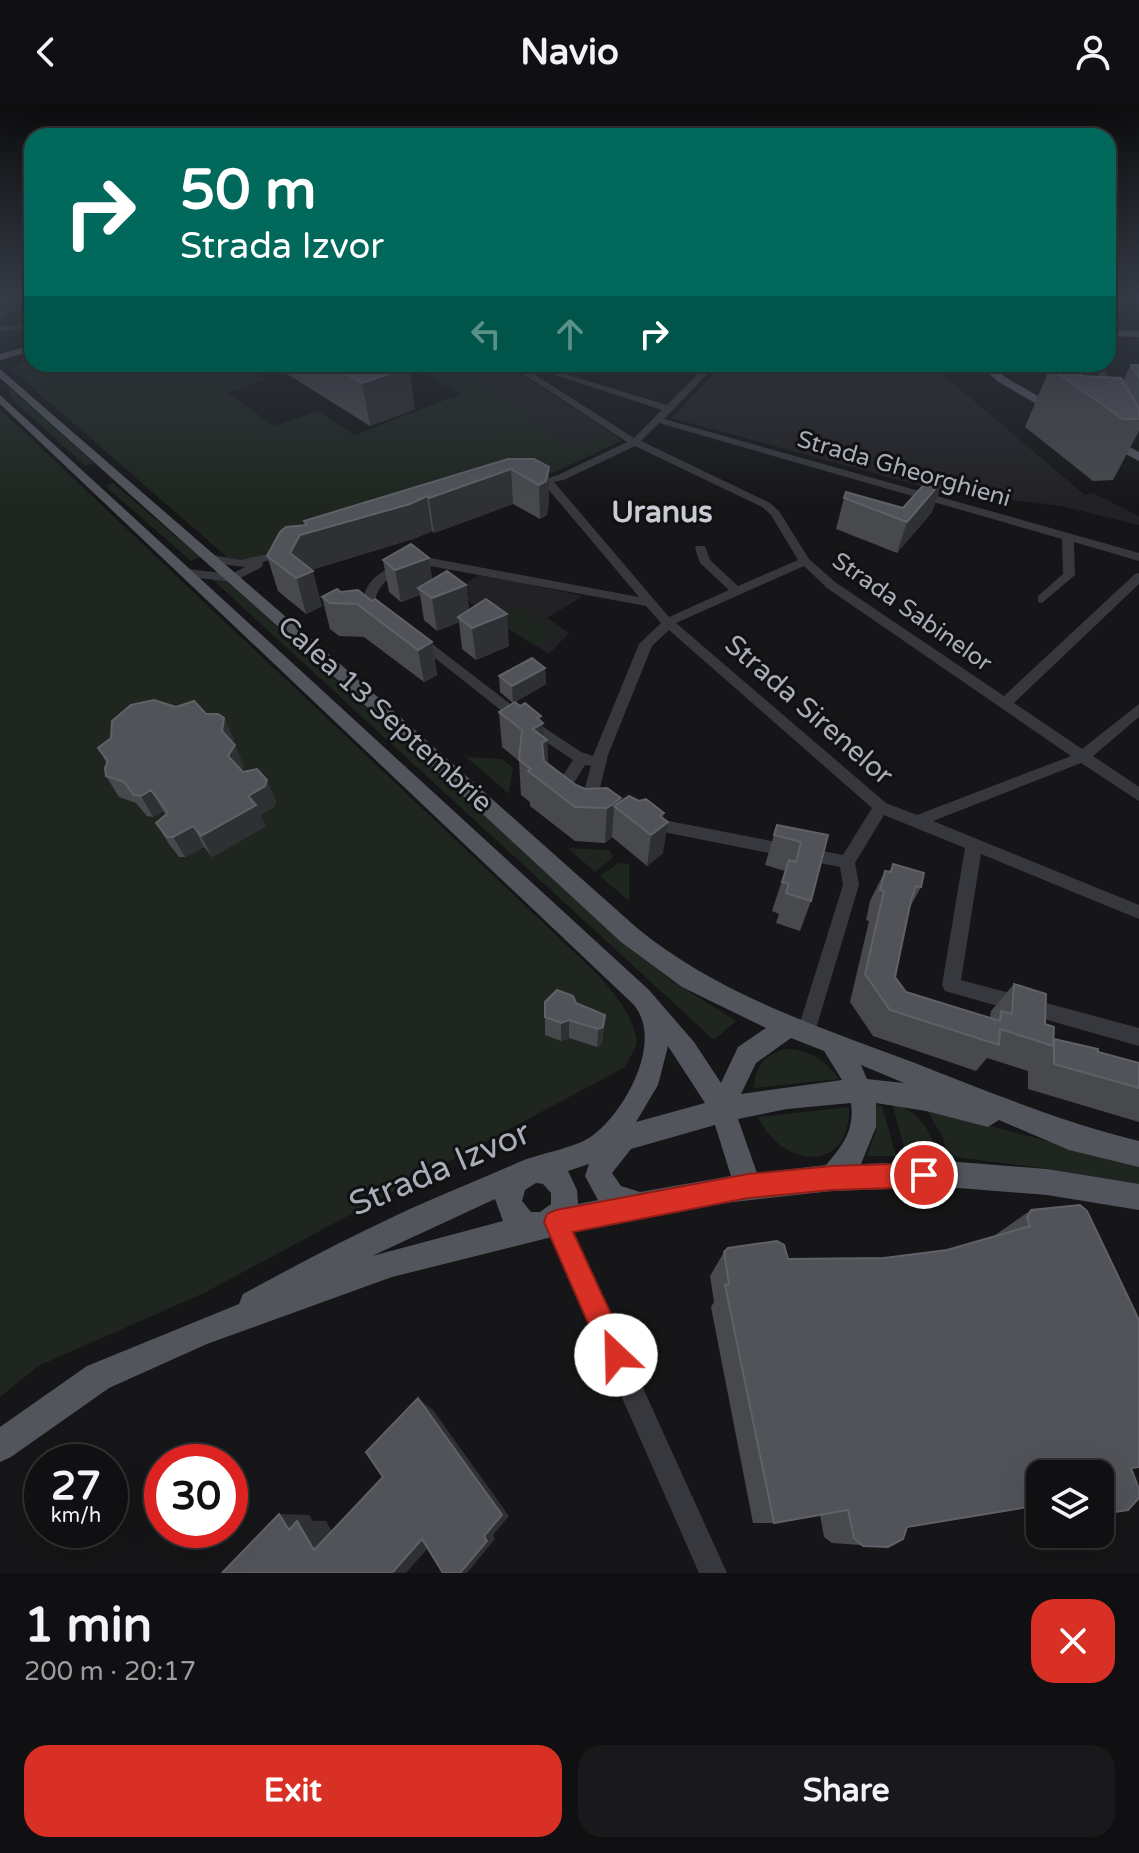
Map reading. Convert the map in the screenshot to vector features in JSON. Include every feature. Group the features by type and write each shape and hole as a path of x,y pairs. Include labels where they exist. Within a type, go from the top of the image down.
{"main road":[{"name":"Calea 13 Septembrie","path":"0,372 651,954 711,994 832,1042"},
{"path":"993,372 1001,379 1075,414 1013,372"},
{"name":"Calea 13 Septembrie","path":"0,398 654,1011 693,1061 721,1109 748,1186"},
{"path":"1139,444 1102,429 1139,457"},
{"path":"82,474 106,465"},
{"path":"96,487 121,478"},
{"path":"641,1206 612,1197 598,1176 613,1142 648,1082 658,1049 654,1011"},
{"path":"721,1109 747,1055 798,1029"},
{"path":"832,1042 862,1091 866,1117 864,1134 848,1163 832,1178"},
{"path":"832,1042 1082,1140"},
{"path":"721,1109 862,1091 906,1094 1139,1154"},
{"name":"Strada Izvor","path":"204,1331 345,1252 530,1170 721,1109"},
{"path":"530,1170 548,1171 562,1184 565,1202 549,1224 521,1222 515,1216 510,1198 516,1180 530,1170"},
{"path":"748,1186 832,1178 946,1174 1047,1182 1139,1197"},
{"name":"Strada Izvor","path":"0,1446 98,1377 204,1331 392,1263 549,1224 748,1186"}],"street":[{"name":"Strada Sabinelor","path":"525,372 635,442 766,505 775,513 805,561 831,585 1139,795"},
{"path":"531,482 548,482 635,442 705,372"},
{"path":"1077,372 1092,399"},
{"path":"1101,372 1117,400"},
{"path":"547,385 558,373 669,409"},
{"name":"Strada Gheorghieni","path":"658,420 1139,557"},
{"name":"Strada Sirenelor","path":"548,482 667,622 881,807 1139,912"},
{"path":"1042,599 1069,575 1068,537"},
{"path":"212,559 241,564 303,547"},
{"path":"701,548 704,561 735,589"},
{"path":"188,573 233,578 274,556"},
{"path":"598,763 580,760 531,722 506,708 369,601 370,592 400,567 425,561 652,603"},
{"path":"580,760 564,790 593,811 598,763 641,654 667,622 735,589 805,561"},
{"path":"1004,704 1139,577"},
{"path":"915,822 1082,757 1139,709"},
{"path":"798,1029 851,885 847,862 881,807"},
{"path":"632,819 847,862"},
{"path":"974,845 951,985 1139,1037"},
{"path":"549,1224 713,1573"}],"shaded area":[{"path":"24,367 24,372 257,372 268,379 227,393 274,426 318,411 354,435 461,394 422,372 496,372 481,376 492,392 574,449 615,435 621,441 555,472 478,486 244,561 228,558 11,369"},
{"path":"517,372 615,435 574,449 492,392 481,376"},
{"path":"716,372 939,372 1085,495 1093,493 1139,516 1139,525 1061,506 1012,500 939,484 932,489 671,418"},
{"path":"11,389 94,463 85,466 12,399"},
{"path":"0,409 593,970 627,1013 637,1044 625,1067 204,1293 38,1366 0,1397"},
{"path":"113,483 200,557 191,561 105,486"},
{"path":"481,574 583,596 547,618 569,633 549,654 452,591"},
{"path":"222,577 638,954 671,980 736,1021 714,1040 213,580"},
{"path":"518,608 558,632 536,646 496,621"},
{"path":"466,757 502,759 513,768 509,794"},
{"path":"568,848 610,850 613,858 595,872"},
{"path":"619,863 629,864 629,901 600,876"},
{"path":"786,1049 816,1057 839,1079 754,1088 756,1073 762,1062"},
{"path":"892,1103 909,1111 922,1123 932,1138 937,1156 906,1155"},
{"path":"876,1104 882,1106 896,1156 867,1156 876,1131"},
{"path":"849,1107 847,1129 839,1144 827,1153 813,1157 782,1147 758,1117"},
{"path":"926,1109 1139,1165 1139,1187 1050,1169 948,1156 943,1138"}],"building":[{"path":"1132,367 1139,367 1139,378"},
{"path":"343,372 394,372 362,383"},
{"path":"1056,372 1121,378 1139,408 1139,419 1123,419"},
{"path":"508,459 534,459 549,467 546,481 539,485 511,469 410,504 300,535 290,553 313,571 296,578 267,556 286,527 307,525 304,521"},
{"path":"930,478 943,480 907,522 844,498 846,492 903,508"},
{"path":"411,544 429,558 395,570 383,560"},
{"path":"447,571 466,585 432,598 418,588"},
{"path":"337,589 341,592 358,590 372,601 375,599 432,642 418,650 357,604 330,603 322,597"},
{"path":"486,599 507,614 472,628 458,617"},
{"path":"532,658 545,668 512,686 499,676"},
{"path":"154,700 176,707 194,701 206,714 218,714 224,718 222,731 235,745 228,756 243,772 257,769 267,780 265,786 248,796 256,805 201,836 193,826 167,837 156,823 168,813 151,790 141,796 134,795 124,782 106,776 108,761 98,748 111,738 112,721 131,705"},
{"path":"515,702 520,706 525,703 541,716 537,718 543,723 533,729 547,740 542,743 544,761 576,785 585,789 607,788 621,798 607,808 575,807 528,771 531,769 519,760 522,730 499,712"},
{"path":"629,796 639,801 646,799 664,813 660,816 668,822 651,835 614,806"},
{"path":"777,825 828,835 811,901 786,893 789,884 782,882 789,860 796,862 801,842 774,835"},
{"path":"893,864 924,873 921,887 916,886 911,900 895,977 906,992 1000,1021 1001,1011 1012,1014 1014,984 1046,994 1045,1024 1054,1027 1053,1046 1000,1029 999,1045 890,1010 865,974 884,891 880,890 885,871 891,872"},
{"path":"557,990 573,996 576,1003 605,1015 603,1027 598,1029 569,1020 561,1023 545,1017 545,1002"},
{"path":"1054,1039 1139,1063 1139,1088 1054,1064"},
{"path":"1080,1205 1087,1211 1139,1320 1139,1467 1131,1468 1139,1498 1128,1510 1115,1512 1114,1460 1026,1460 1026,1507 907,1527 903,1539 888,1547 863,1546 854,1538 848,1510 774,1523 725,1285 729,1284 724,1252 728,1248 777,1241 784,1245 788,1259 884,1258 947,1250 1030,1226 1027,1218 1031,1210"},
{"path":"418,1398 502,1515 484,1536 487,1541 460,1573 443,1573 422,1539 392,1573 222,1573 279,1514 289,1530 297,1521 314,1550 383,1477 366,1452"}],"district":[{"name":"Uranus","path":"662,512"}],"route":[{"path":"616,1355 556,1222 748,1186 832,1178 924,1175"}]}
